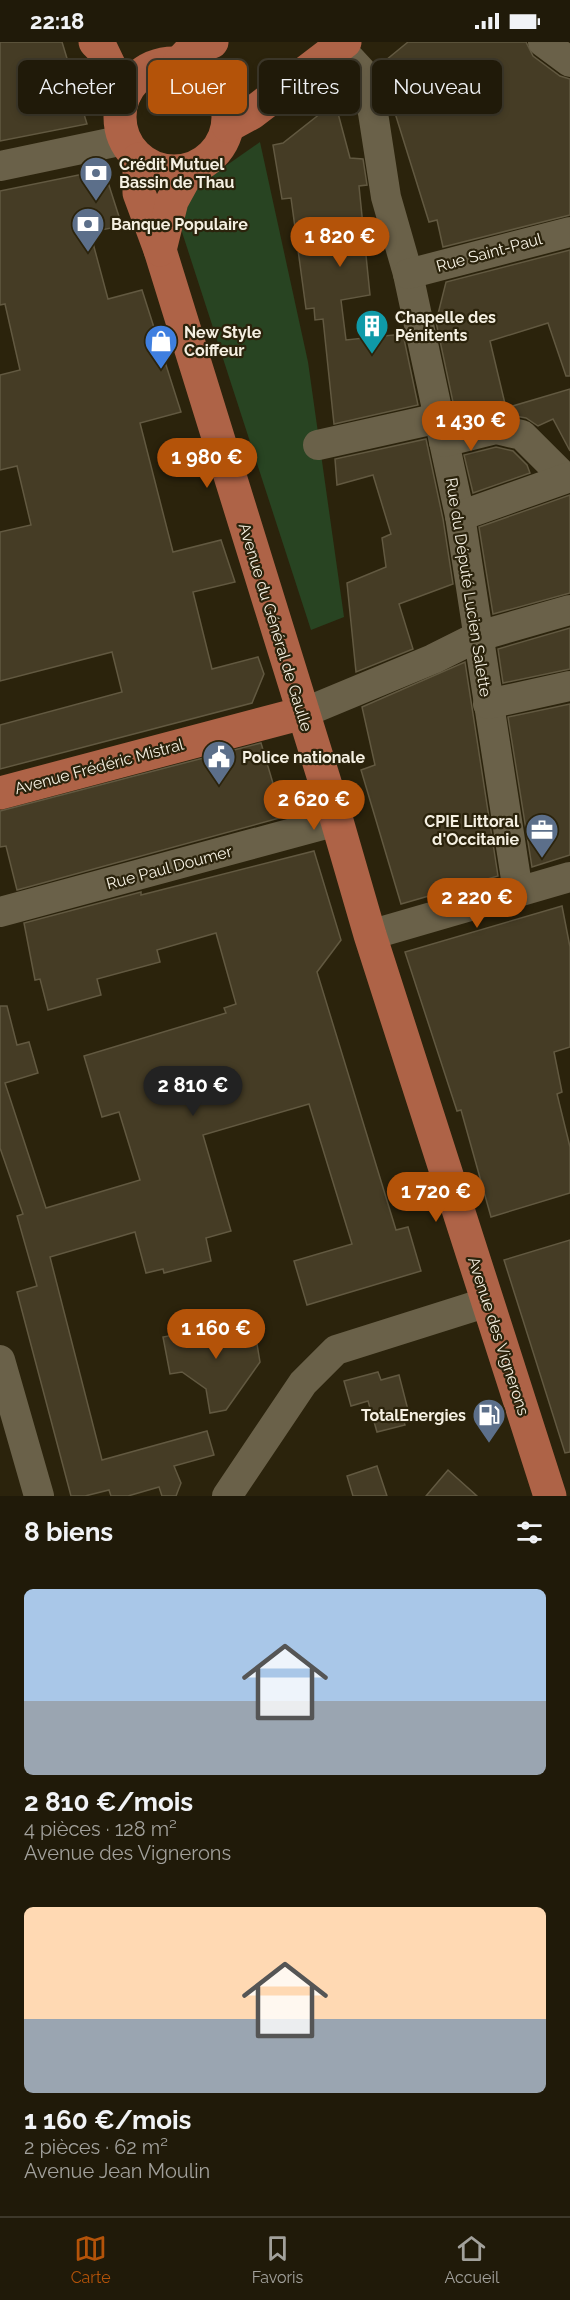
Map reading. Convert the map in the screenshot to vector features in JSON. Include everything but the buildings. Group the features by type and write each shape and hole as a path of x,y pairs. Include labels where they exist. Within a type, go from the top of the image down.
{"main road":[{"path":"174,60 193,48 212,42"},
{"path":"228,126 252,113 339,43"},
{"path":"98,45 153,60"},
{"path":"98,45 106,60"},
{"path":"121,114 131,149 162,171 189,170 203,164 215,154 224,141 228,114"},
{"name":"Avenue du Général de Gaulle","path":"131,149 139,193 160,250 337,821 370,935"},
{"path":"160,250 172,201 189,170"},
{"name":"Avenue Frédéric Mistral","path":"0,793 303,713"},
{"name":"Avenue des Vignerons","path":"370,935 550,1496"}],"street":[{"path":"543,42 570,62"},
{"name":"Rue du Député Lucien Salette","path":"339,43 361,71 373,113 386,197 408,274 460,516 518,892"},
{"path":"0,166 131,149"},
{"name":"Rue Saint-Paul","path":"408,274 570,232"},
{"path":"318,445 441,430 496,429 522,435 568,477 460,516"},
{"path":"303,713 433,659 479,636 570,610"},
{"path":"488,704 570,686"},
{"name":"Rue Paul Doumer","path":"0,912 337,821"},
{"path":"370,935 570,877"},
{"path":"227,1496 303,1383 336,1350 488,1302"},
{"path":"0,1360 39,1496"}],"green space":[{"path":"260,142 308,362 344,617 311,630 181,229 184,204 197,186"}],"place":[{"name":"Crédit Mutuel Bassin de Thau","path":"96,202"},
{"name":"Banque Populaire","path":"88,253"},
{"name":"Chapelle des Pénitents","path":"372,355"},
{"name":"New Style Coiffeur","path":"161,370"},
{"name":"Police nationale","path":"219,786"},
{"name":"CPIE Littoral d'Occitanie","path":"542,859"},
{"name":"TotalEnergies","path":"489,1444"}]}
